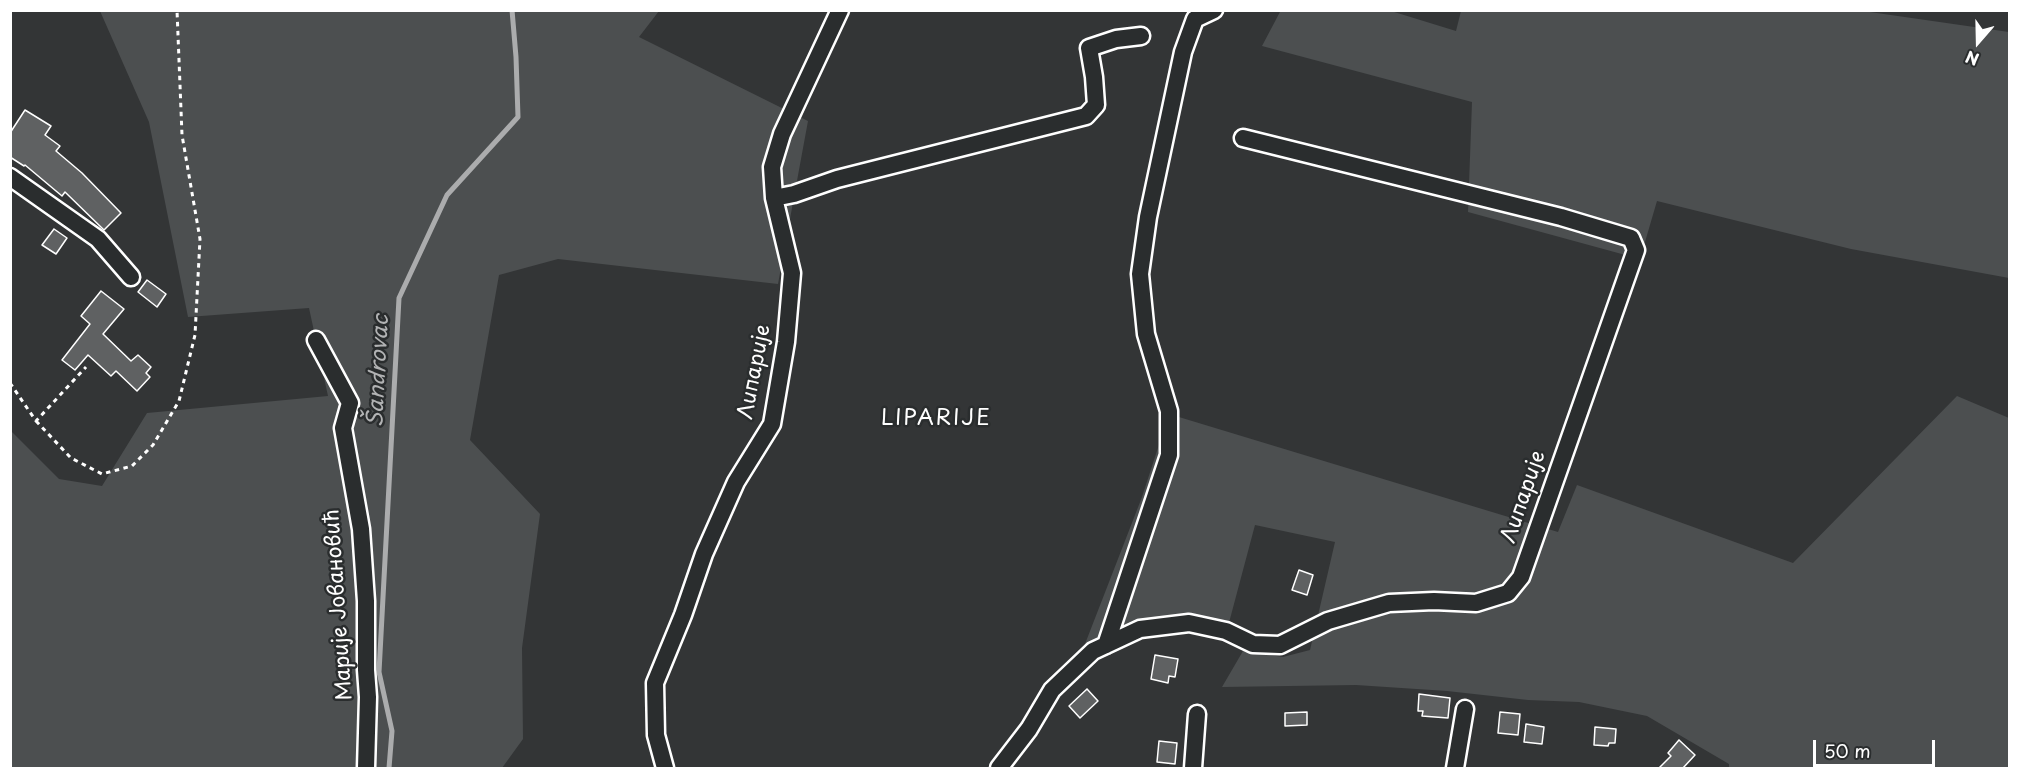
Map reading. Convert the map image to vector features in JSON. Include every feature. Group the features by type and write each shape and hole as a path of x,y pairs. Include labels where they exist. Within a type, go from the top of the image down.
{"street":[{"name":"Липарије","path":"664,768 656,735 655,683 683,615 704,554 736,482 772,424 786,342 792,273 774,198 772,167 782,134 840,10"},
{"path":"1106,645 1169,455 1169,411 1146,334 1140,274 1148,217 1183,52 1195,19 1214,10"},
{"path":"774,198 794,194 837,179 1086,116 1096,105 1089,48 1116,39 1141,36"},
{"name":"Липарије","path":"999,768 1029,729 1052,690 1093,651 1140,628 1189,623 1226,631 1253,644 1280,645 1328,621 1389,603 1434,601 1476,603 1508,593 1521,576 1636,250 1630,238 1561,217 1243,138"},
{"path":"10,177 98,239 131,278"},
{"name":"Марије Јовановић","path":"316,340 350,404 343,428 361,529 366,601 368,697 366,768"},
{"path":"1455,768 1465,709"},
{"path":"1194,768 1197,714"}],"path":[{"path":"10,383 36,421 71,458 102,474 132,466 153,445 179,401 195,334 200,239 182,135 177,10"},
{"path":"36,421 86,367"}],"shaded area":[{"path":"1281,10 1391,11 1456,31 1461,11 1856,10 2009,32 2009,278 1851,249 1657,201 1640,259 1468,212 1472,102 1262,46"},
{"path":"100,11 659,11 639,37 808,121 778,284 558,259 499,275 470,440 540,514 522,648 523,739 502,768 11,768 10,430 59,479 102,486 147,413 328,396 309,308 188,317 149,122"},
{"path":"1957,396 2009,418 2009,768 1729,768 1729,764 1647,716 1579,702 1528,700 1447,691 1356,685 1222,687 1243,651 1283,657 1310,650 1335,542 1255,525 1226,634 1206,630 1085,644 1142,497 1169,414 1558,532 1577,485 1793,563"}],"building":[{"path":"25,110 51,126 45,135 60,146 56,151 82,173 121,213 104,230 65,192 62,196 25,165 10,157 10,133"},
{"path":"54,229 67,238 56,254 42,245"},
{"path":"147,280 166,294 157,307 138,292"},
{"path":"101,291 124,309 103,334 131,361 138,355 151,367 146,373 150,377 137,391 116,371 111,376 88,355 75,370 62,360 90,324 81,316"},
{"path":"1299,570 1313,575 1307,595 1292,590"},
{"path":"1155,655 1178,659 1175,677 1169,676 1168,683 1151,679"},
{"path":"1087,689 1098,701 1080,718 1069,706"},
{"path":"1419,694 1450,698 1448,718 1422,716 1423,711 1418,711"},
{"path":"1307,712 1307,725 1285,726 1285,713"},
{"path":"1500,712 1520,714 1518,735 1498,733"},
{"path":"1526,724 1544,727 1542,744 1524,742"},
{"path":"1595,727 1616,729 1615,743 1609,743 1608,746 1594,745"},
{"path":"1679,740 1695,755 1683,768 1659,768 1671,756 1668,753"},
{"path":"1159,741 1177,743 1175,764 1157,762"}],"waterway":[{"name":"Šandrovac","path":"389,768 392,731 379,672 399,298 447,195 518,117 512,10"}],"district":[{"name":"LIPARIJE","path":"936,419"}]}
